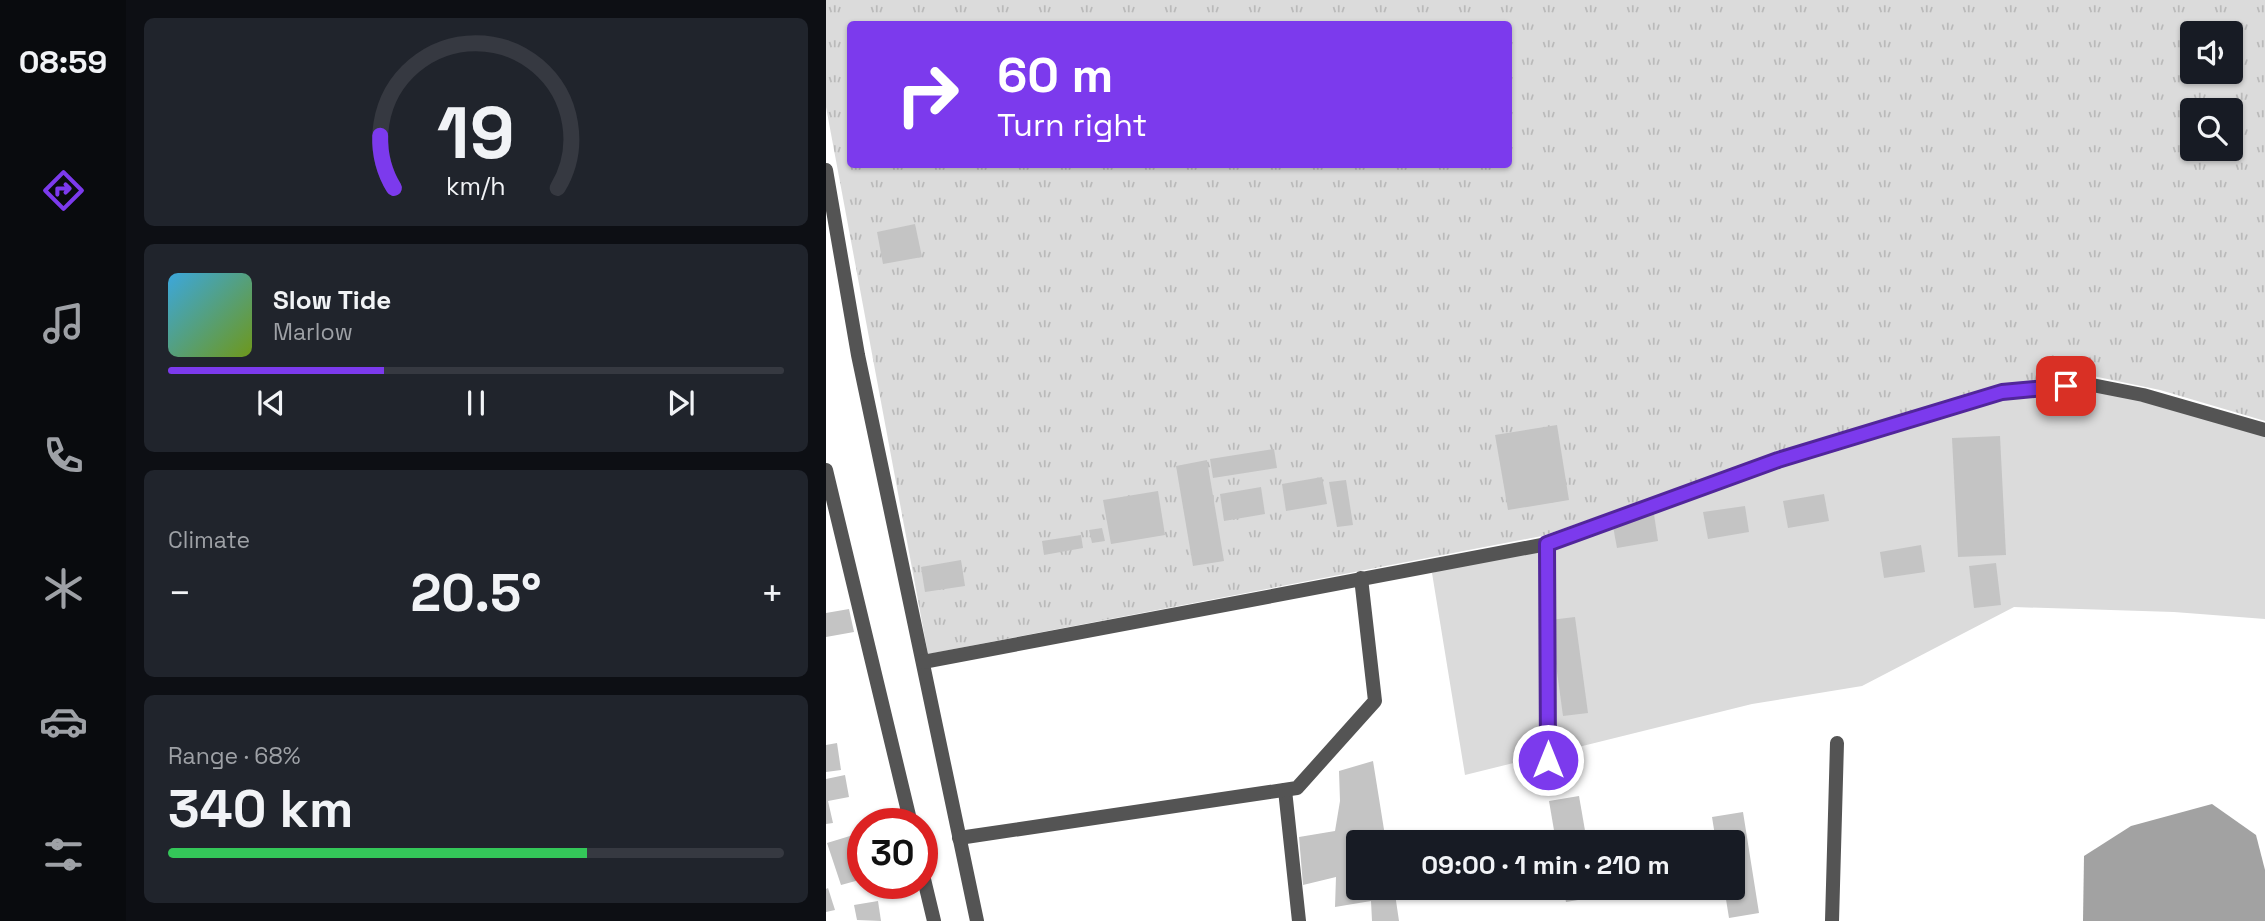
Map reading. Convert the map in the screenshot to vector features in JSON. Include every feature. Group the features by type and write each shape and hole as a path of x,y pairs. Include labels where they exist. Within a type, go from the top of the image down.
{"street":[{"path":"826,170 858,355 977,921"},
{"path":"923,662 1547,544 1778,460 2002,392 2087,384 2143,395 2265,430"},
{"path":"826,470 907,808"},
{"path":"1547,544 1549,787"},
{"path":"959,838 1297,788 1375,701 1360,578"},
{"path":"1832,921 1837,743"},
{"path":"1285,790 1299,921"},
{"path":"929,899 934,921"}],"green space":[{"path":"826,0 2265,0 2265,421 2160,390 2088,375 2006,384 1797,447 1542,536 928,654 826,107"},
{"path":"2084,389 2140,398 2265,435 2265,619 2174,612 2014,607 1862,686 1752,704 1465,775 1432,573 1667,505 2002,398"}],"shaded area":[{"path":"2212,804 2256,835 2265,870 2265,921 2083,921 2084,856 2131,826"}],"building":[{"path":"915,224 922,257 883,264 877,232"},
{"path":"1557,425 1569,500 1508,510 1495,435"},
{"path":"2000,436 2006,555 1958,557 1952,438"},
{"path":"1274,449 1277,468 1213,478 1210,459"},
{"path":"1207,460 1224,561 1193,566 1176,466"},
{"path":"1322,477 1327,504 1286,511 1282,484"},
{"path":"1346,480 1353,525 1337,527 1329,482"},
{"path":"1261,487 1265,514 1224,521 1220,494"},
{"path":"1158,491 1165,535 1111,544 1103,500"},
{"path":"1824,494 1829,521 1788,528 1783,501"},
{"path":"1745,506 1749,532 1708,539 1703,512"},
{"path":"1654,514 1658,541 1617,548 1612,521"},
{"path":"1102,528 1105,541 1092,543 1089,530"},
{"path":"1081,535 1083,548 1044,555 1042,541"},
{"path":"1921,545 1925,572 1884,578 1880,552"},
{"path":"961,560 965,586 925,592 921,567"},
{"path":"1996,563 2001,605 1974,608 1969,566"},
{"path":"849,609 854,632 826,637 826,613"},
{"path":"1575,617 1588,713 1563,716 1550,620"},
{"path":"837,743 841,770 826,772 826,745"},
{"path":"1373,761 1384,830 1346,830 1346,900 1396,900 1399,921 1372,921 1371,901 1335,907 1336,877 1303,885 1299,837 1335,831 1340,801 1339,771"},
{"path":"845,775 849,797 828,801 833,823 826,824 826,779"},
{"path":"1579,796 1585,830 1554,830 1549,801"},
{"path":"1743,812 1759,913 1729,918 1726,900 1745,900 1745,830 1714,830 1712,817"},
{"path":"847,837 847,883 841,885 827,843"},
{"path":"828,888 835,910 826,912 826,889"},
{"path":"878,901 881,921 857,920 854,905"}],"route":[{"path":"1548,760 1547,544 1778,460 2002,392 2066,386"}]}
